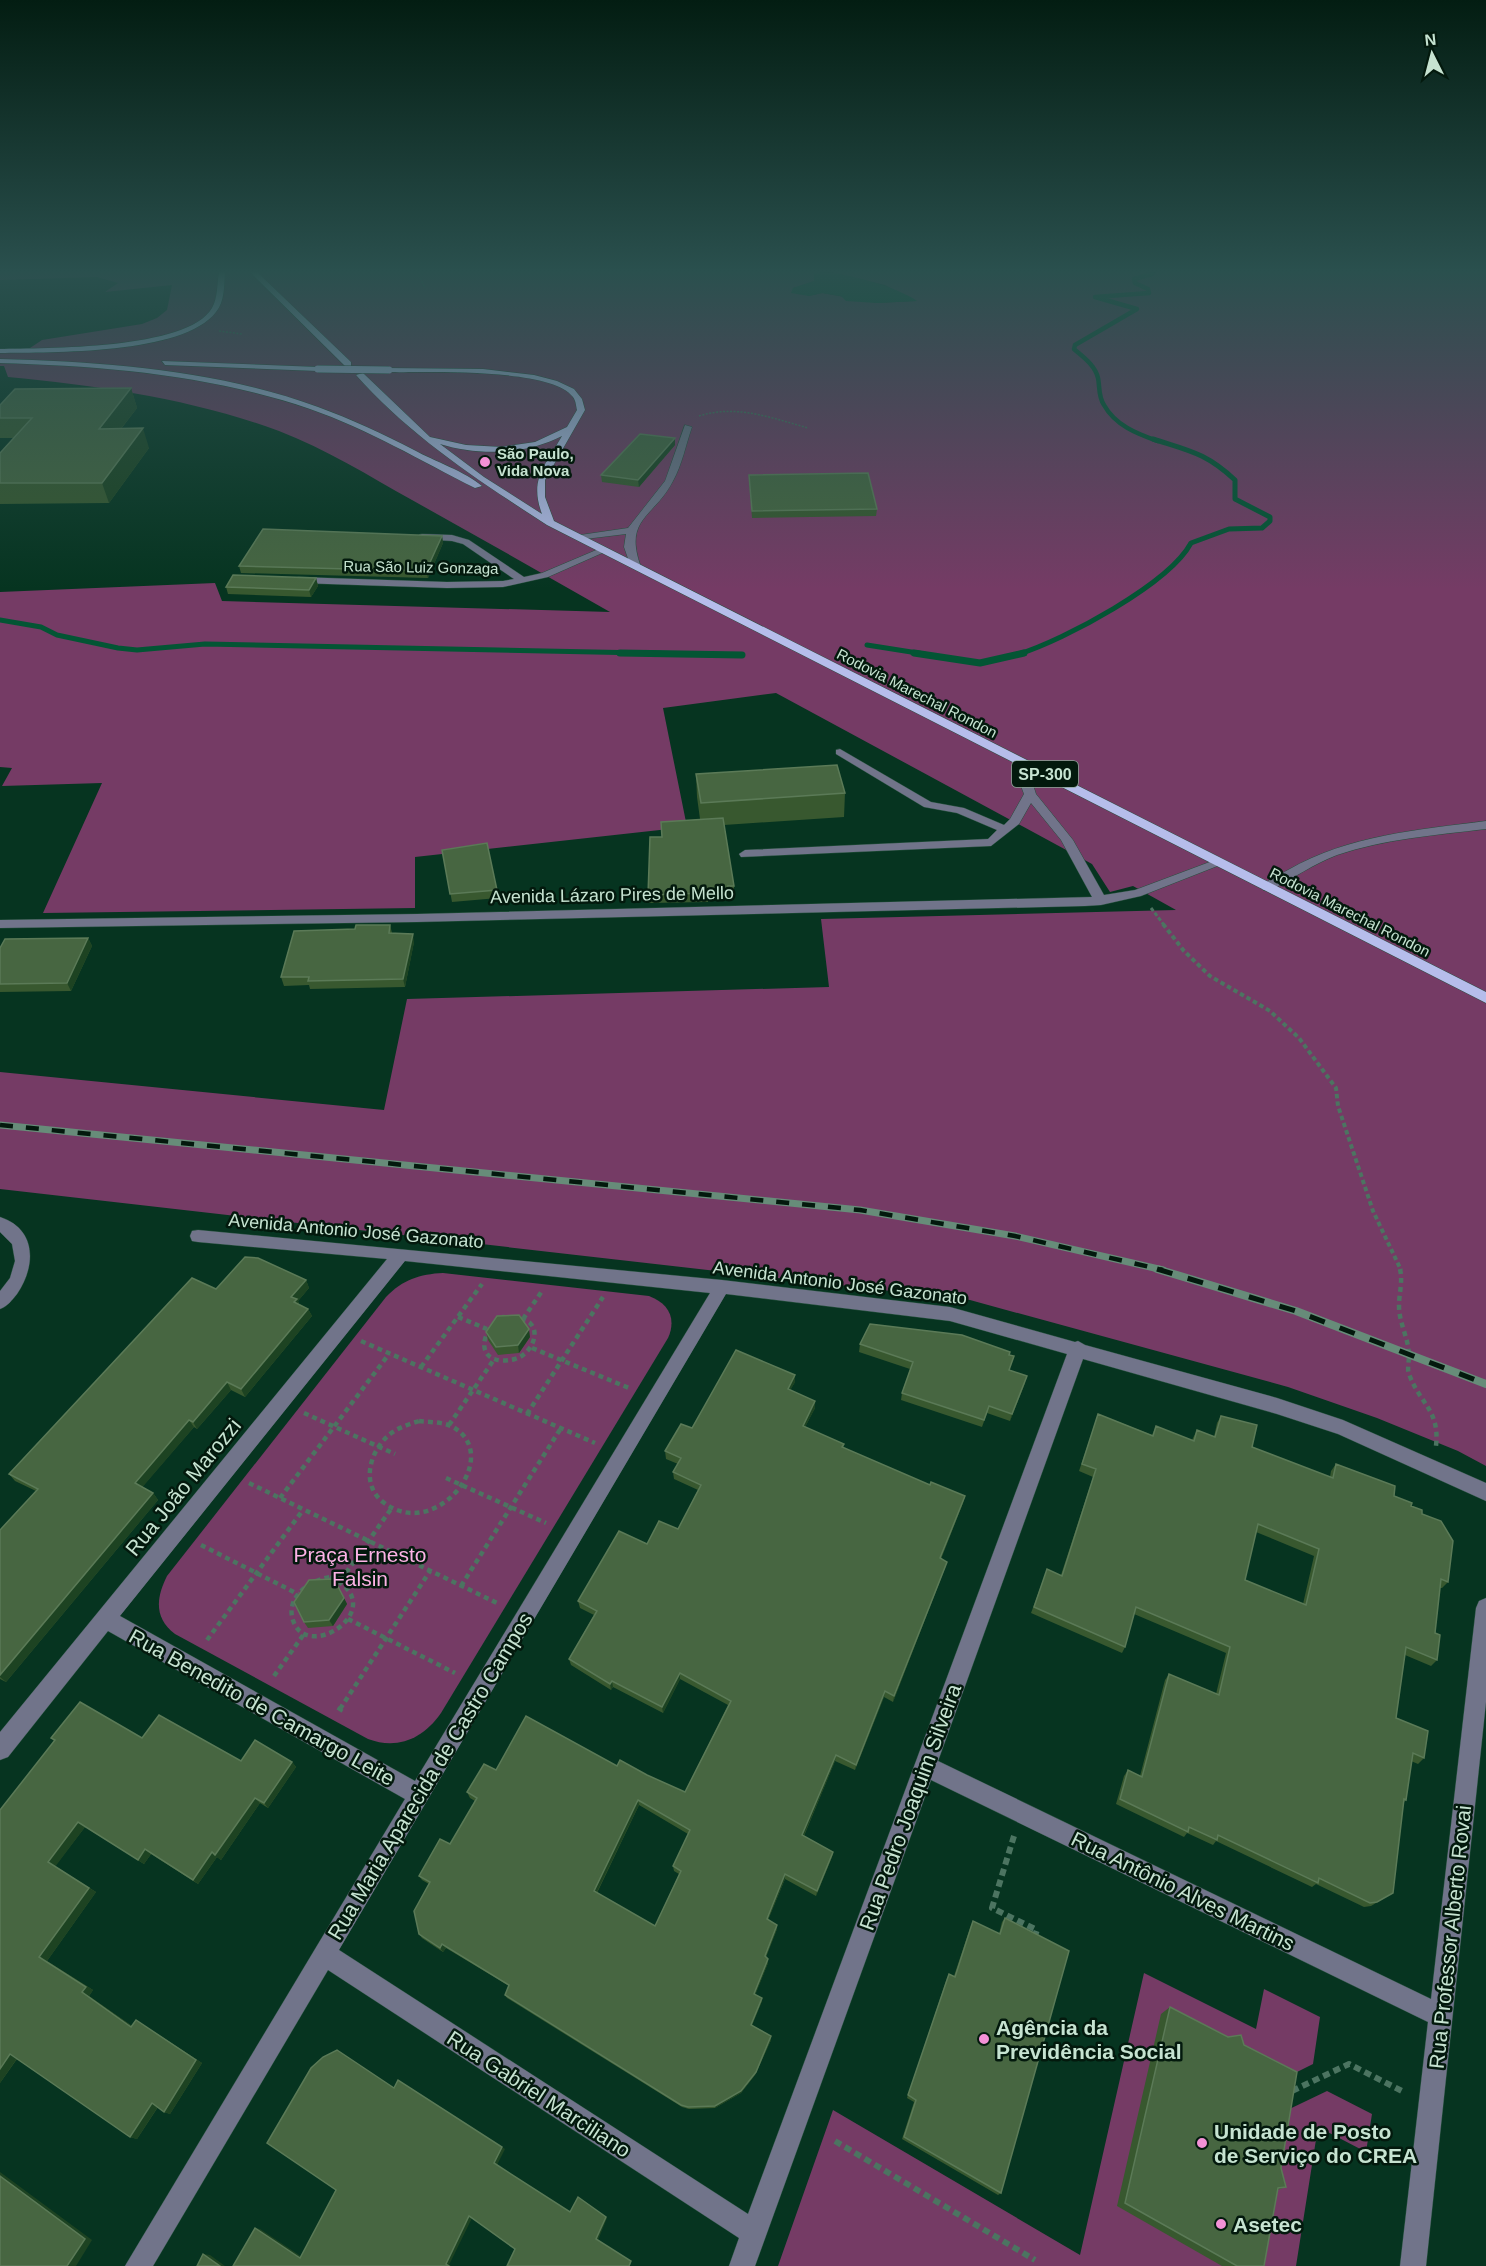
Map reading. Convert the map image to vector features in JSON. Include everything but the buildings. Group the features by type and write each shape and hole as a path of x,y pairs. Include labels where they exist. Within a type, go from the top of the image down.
{"main road":[{"path":"201,378 262,392 338,418 536,515"},
{"name":"Rodovia Marechal Rondon","path":"363,378 424,436 481,479 550,523 1486,998"},
{"path":"529,378 552,382 571,391 580,401 581,410 542,480 541,503 550,523"},
{"path":"424,436 460,446 495,450 543,442 570,429"}],"street":[{"path":"636,567 629,547 632,530 669,482 688,427"},
{"path":"580,538 632,530"},
{"path":"406,537 452,538 466,542 524,581"},
{"name":"Rua São Luiz Gonzaga","path":"292,580 464,585 524,581 545,575 604,550"},
{"path":"840,752 928,805 960,810 1006,830"},
{"path":"1021,762 1022,780 1029,795 1062,832 1101,901"},
{"path":"745,854 991,842 1015,822 1029,795"},
{"path":"1267,887 1330,853 1400,836 1486,825"},
{"name":"Avenida Lázaro Pires de Mello","path":"0,924 417,918 1101,901 1137,893 1219,863"},
{"path":"0,1223 17,1237 24,1261 21,1275 14,1289 0,1302"},
{"name":"Avenida Antonio José Gazonato","path":"198,1236 722,1287 950,1314 1078,1348 1299,1413 1343,1428 1486,1492"},
{"name":"Rua João Marozzi","path":"0,1749 401,1254"},
{"name":"Rua Maria Aparecida de Castro Campos","path":"138,2266 722,1287"},
{"name":"Rua Pedro Joaquim Silveira","path":"742,2266 1078,1348"},
{"name":"Rua Professor Alberto Rovai","path":"1413,2266 1486,1608"},
{"name":"Rua Benedito de Camargo Leite","path":"106,1619 419,1795"},
{"name":"Rua Antônio Alves Martins","path":"925,1766 1441,2016"},
{"name":"Rua Gabriel Marciliano","path":"324,1954 754,2233"}],"path":[{"path":"688,427 695,417 724,410 742,412 808,428"},
{"path":"1137,893 1164,922 1184,951 1210,976 1270,1011 1299,1038 1336,1088 1338,1106 1373,1211 1401,1271 1402,1287 1399,1306 1409,1353 1408,1372 1421,1398 1433,1414 1438,1430 1433,1467"},
{"path":"421,1367 482,1284"},
{"path":"523,1319 542,1290"},
{"path":"527,1414 603,1297"},
{"path":"458,1317 487,1329"},
{"path":"503,1317 523,1319 530,1323 535,1331 532,1348 516,1360 495,1358 488,1353 483,1346 483,1337 487,1329 503,1317"},
{"path":"360,1341 596,1443"},
{"path":"532,1348 629,1388"},
{"path":"280,1498 389,1354"},
{"path":"449,1425 495,1358"},
{"path":"304,1413 395,1454"},
{"path":"435,1421 449,1425 461,1433 472,1457 464,1486 453,1498 422,1513 405,1513 391,1509 379,1500 371,1488 369,1475 371,1460 378,1446 389,1435 411,1424 435,1421"},
{"path":"461,1586 561,1428"},
{"path":"446,1478 546,1523"},
{"path":"249,1483 497,1604"},
{"path":"341,1580 391,1509"},
{"path":"207,1640 303,1510"},
{"path":"201,1545 298,1594"},
{"path":"339,1711 430,1571"},
{"path":"330,1577 341,1580 354,1596 353,1608 348,1619 339,1629 327,1635 315,1637 304,1634 296,1627 292,1616 293,1605 298,1594 307,1584 319,1579 330,1577"},
{"path":"348,1619 455,1673"},
{"path":"274,1676 304,1634"},
{"path":"1005,1864 992,1908 1037,1930 1034,1938"},
{"path":"1282,2096 1349,2064 1431,2106"},
{"path":"835,2141 1035,2260"}],"green space":[{"path":"14,378 1486,378 1486,1466 1458,1451 1377,1418 1288,1387 970,1300 0,1189 0,1072 384,1110 407,999 829,987 821,919 1176,910 1133,886 1110,892 1092,864 776,693 663,708 687,827 415,857 415,908 43,913 102,783 2,786 12,768 0,767 0,592 215,583 222,601 610,612 347,463 279,431 180,402 77,385"},
{"name":"Praça Ernesto Falsin","path":"443,1273 649,1296 666,1307 672,1324 668,1338 441,1713 418,1736 399,1742 379,1742 368,1739 175,1634 163,1621 159,1600 167,1576 386,1297 398,1286 412,1279"},
{"path":"1144,1973 1256,2029 1264,1989 1320,2017 1313,2064 1285,2078 1223,2266 778,2266 833,2110 1080,2255"},
{"path":"1327,2091 1372,2114 1366,2152 1318,2127 1296,2266 1253,2266 1279,2114"}],"waterway":[{"path":"1098,378 1102,402 1114,418 1135,432 1158,441"},
{"path":"1019,654 1062,637 1114,609 1161,576 1179,559 1191,543 1229,529 1262,528 1270,521 1270,517 1235,499 1235,480 1225,471 1206,458 1153,439"},
{"path":"0,620 41,627 57,635 137,650 205,644 693,654"},
{"path":"867,645 924,654"},
{"path":"620,653 742,655"},
{"path":"914,653 980,663 1024,653"}],"railway":[{"path":"0,1125 860,1210 1015,1236 1163,1270"},
{"path":"1157,1269 1296,1311 1486,1384"}],"place":[{"name":"São Paulo, Vida Nova","path":"485,462"},
{"name":"Agência da Previdência Social","path":"984,2039"},
{"name":"Unidade de Posto de Serviço do CREA","path":"1202,2143"},
{"name":"Asetec","path":"1221,2224"}]}
